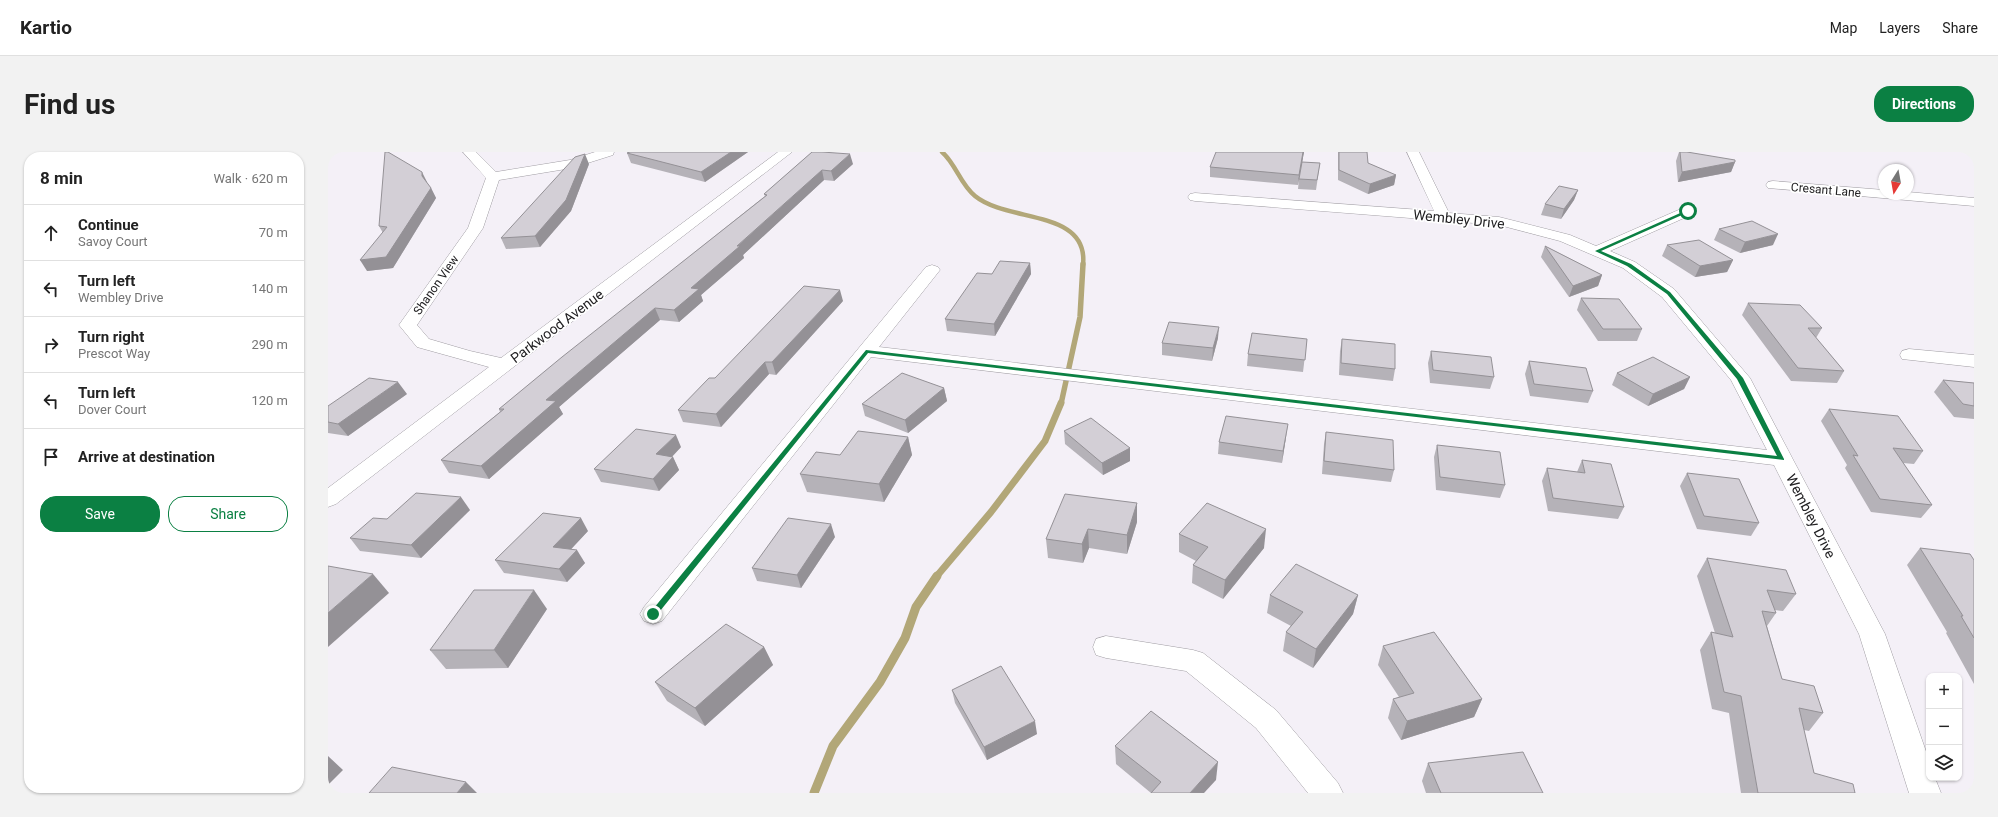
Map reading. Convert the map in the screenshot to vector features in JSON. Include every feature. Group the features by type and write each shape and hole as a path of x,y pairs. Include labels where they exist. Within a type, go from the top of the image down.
{"street":[{"path":"469,152 493,177 572,164 608,152"},
{"name":"Parkwood Avenue","path":"328,499 786,152"},
{"path":"1413,152 1444,217"},
{"name":"Shanon View","path":"493,177 475,228 408,325 423,342 465,356 505,366"},
{"name":"Cresant Lane","path":"1773,185 1974,202"},
{"name":"Wembley Drive","path":"1195,197 1499,221 1565,238 1597,251 1629,265 1668,293 1740,378 1872,634 1925,793"},
{"path":"1597,251 1688,211"},
{"path":"653,614 932,270"},
{"path":"866,351 1781,459"},
{"path":"1909,355 1974,362"},
{"path":"1106,647 1193,660 1266,719 1327,793"}],"building":[{"path":"385,152 388,152 422,172 422,176 431,188 386,257 360,260 387,227 379,226"},
{"path":"731,152 701,172 627,153"},
{"path":"812,152 850,154 831,171 822,170 737,246 740,246 691,288 699,289 674,310 655,308 546,400 556,401 481,466 441,460 504,409 499,409 562,357 767,195 764,194"},
{"path":"1216,152 1303,152 1299,175 1210,167"},
{"path":"1339,152 1367,152 1368,163 1396,175 1370,184 1339,170"},
{"path":"1680,152 1735,160 1735,162 1682,172"},
{"path":"585,154 566,200 535,236 501,238 575,157"},
{"path":"1302,162 1320,163 1317,180 1299,179"},
{"path":"1559,186 1578,190 1564,209 1545,204"},
{"path":"1752,221 1778,234 1745,242 1719,229"},
{"path":"1699,240 1733,260 1700,266 1667,245"},
{"path":"1545,246 1602,275 1573,286"},
{"path":"1000,261 1030,263 994,324 945,319 977,273 992,274"},
{"path":"804,286 840,290 772,362 765,362 716,414 678,410 709,378 715,378"},
{"path":"1581,298 1619,299 1642,329 1603,329"},
{"path":"1748,303 1800,305 1822,328 1808,328 1844,371 1798,368"},
{"path":"1169,322 1219,327 1213,348 1162,343"},
{"path":"1252,333 1307,339 1305,360 1248,354"},
{"path":"1342,339 1395,344 1395,369 1341,363"},
{"path":"1431,351 1491,357 1494,377 1433,370"},
{"path":"1653,357 1690,377 1653,394 1617,373"},
{"path":"1529,361 1586,368 1593,391 1534,384"},
{"path":"902,373 944,388 905,420 862,404"},
{"path":"369,378 398,382 338,424 328,422 328,406"},
{"path":"1943,380 1974,383 1974,406 1963,404"},
{"path":"1829,409 1898,416 1923,451 1893,448 1932,505 1880,499 1853,455 1858,456"},
{"path":"1226,416 1288,424 1283,451 1219,442"},
{"path":"1091,418 1130,448 1102,463 1064,431"},
{"path":"636,429 676,435 656,454 673,457 653,479 594,469"},
{"path":"858,431 908,437 879,484 800,474 816,452 840,455"},
{"path":"1326,432 1393,440 1394,470 1324,461"},
{"path":"1437,445 1500,452 1505,485 1440,477"},
{"path":"1582,460 1611,464 1624,507 1553,498 1547,468 1585,473"},
{"path":"1687,473 1739,479 1759,523 1704,516"},
{"path":"416,493 461,497 411,545 350,538 373,518 387,519"},
{"path":"1065,494 1137,503 1127,535 1088,529 1082,544 1046,539"},
{"path":"1207,503 1266,529 1225,580 1193,565 1208,547 1179,534"},
{"path":"543,513 581,518 553,547 577,550 559,569 495,560"},
{"path":"788,518 831,524 797,575 752,568"},
{"path":"1920,548 1970,554 1974,560 1974,638 1961,616 1963,616"},
{"path":"1707,558 1786,570 1796,594 1767,590 1776,613 1762,611 1782,679 1814,686 1823,713 1799,708 1814,773 1853,784 1855,793 1758,793 1741,696 1724,692 1711,632 1733,637"},
{"path":"1296,564 1358,595 1316,649 1286,632 1303,612 1270,595"},
{"path":"328,566 373,574 328,613"},
{"path":"474,590 534,590 494,650 430,650"},
{"path":"726,624 764,647 695,708 655,682"},
{"path":"1434,632 1482,699 1407,721 1393,699 1414,693 1383,646"},
{"path":"1001,666 1035,721 984,747 952,690"},
{"path":"1151,711 1218,762 1190,793 1151,793 1161,782 1115,746"},
{"path":"1523,752 1543,793 1441,793 1428,763"},
{"path":"392,767 466,782 457,793 369,793"}],"waterway":[{"path":"942,152 951,162 965,186 975,196 989,204 1060,226 1073,234 1081,247 1083,265"},
{"path":"1061,404 1080,317 1083,265"},
{"path":"936,577 991,512 1045,441 1061,403"},
{"path":"814,793 833,746 880,682 905,638 916,607 937,576"}],"route":[{"path":"653,614 866,351 1781,459 1740,378 1668,293 1629,265 1597,251 1688,211"}]}
